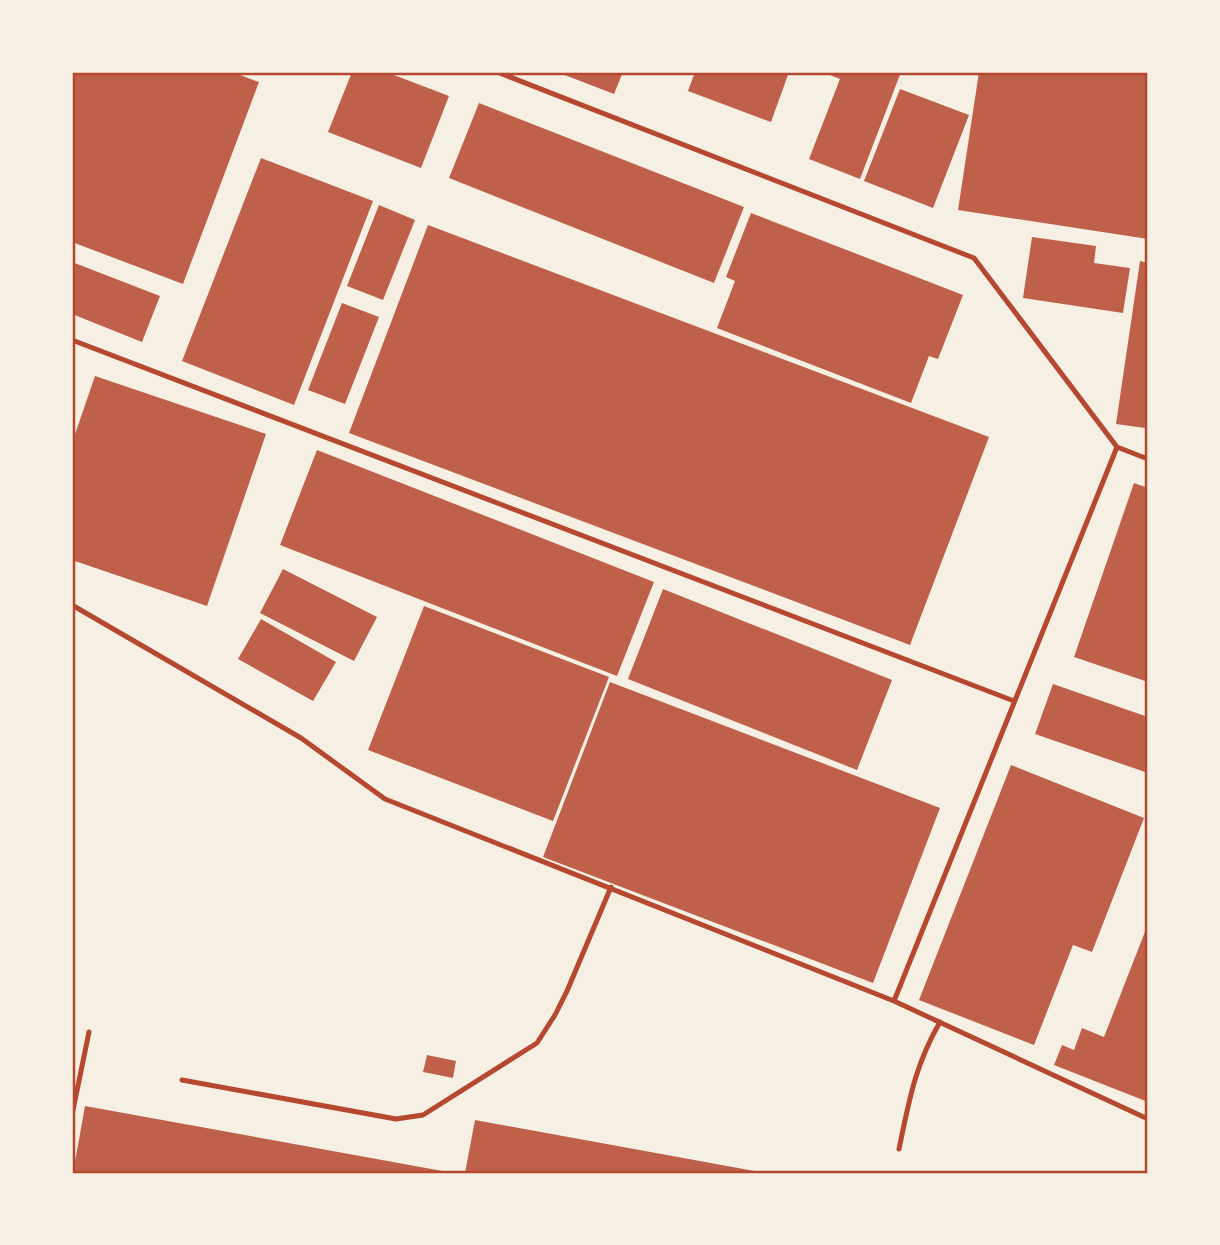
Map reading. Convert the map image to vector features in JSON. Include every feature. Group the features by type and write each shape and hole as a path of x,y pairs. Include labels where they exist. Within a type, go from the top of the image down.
{"lane":[{"path":"497,72 974,258 1117,447 1148,459"},
{"path":"72,341 1014,701"},
{"path":"894,1001 1117,447"},
{"path":"72,605 301,738 385,799 894,1001 1148,1118"},
{"path":"182,1080 396,1119 423,1115 537,1043 567,991 611,887"},
{"path":"899,1149 914,1078 924,1049 940,1022"},
{"path":"72,1115 89,1032"}],"building":[{"path":"72,72 232,72 259,82 183,284 72,242"},
{"path":"352,72 386,72 449,96 421,168 328,132"},
{"path":"557,72 623,72 614,94"},
{"path":"695,72 789,72 771,122 688,91"},
{"path":"822,72 901,72 860,179 809,159 840,79"},
{"path":"979,72 1148,72 1148,239 958,210"},
{"path":"900,89 969,115 933,208 864,181"},
{"path":"479,103 744,207 714,283 449,178"},
{"path":"261,158 373,201 294,405 182,361"},
{"path":"379,205 415,220 383,300 347,286"},
{"path":"751,213 963,295 938,359 929,356 911,403 717,328 735,281 726,277"},
{"path":"428,225 989,437 910,645 349,433"},
{"path":"1032,237 1096,246 1094,263 1130,268 1123,313 1023,298"},
{"path":"1140,261 1148,263 1148,410 1145,428 1116,424"},
{"path":"72,262 160,296 142,342 72,314"},
{"path":"342,303 379,317 345,404 308,390"},
{"path":"95,376 266,434 207,606 72,560 72,443"},
{"path":"317,450 654,582 617,676 280,545"},
{"path":"1134,483 1148,488 1148,682 1074,657"},
{"path":"283,569 377,617 354,661 260,613"},
{"path":"663,589 892,680 857,770 628,679"},
{"path":"424,606 609,677 553,821 368,750"},
{"path":"261,619 336,662 313,701 238,659"},
{"path":"610,682 940,808 873,983 543,857"},
{"path":"1053,684 1148,717 1148,773 1035,734"},
{"path":"1011,765 1144,818 1092,952 1073,945 1034,1045 919,1000"},
{"path":"1148,924 1148,1102 1054,1065 1062,1045 1074,1050 1082,1028 1104,1037"},
{"path":"427,1055 456,1061 453,1078 423,1072"},
{"path":"85,1106 448,1172 448,1173 73,1173"},
{"path":"475,1120 760,1172 760,1173 465,1173"}]}
